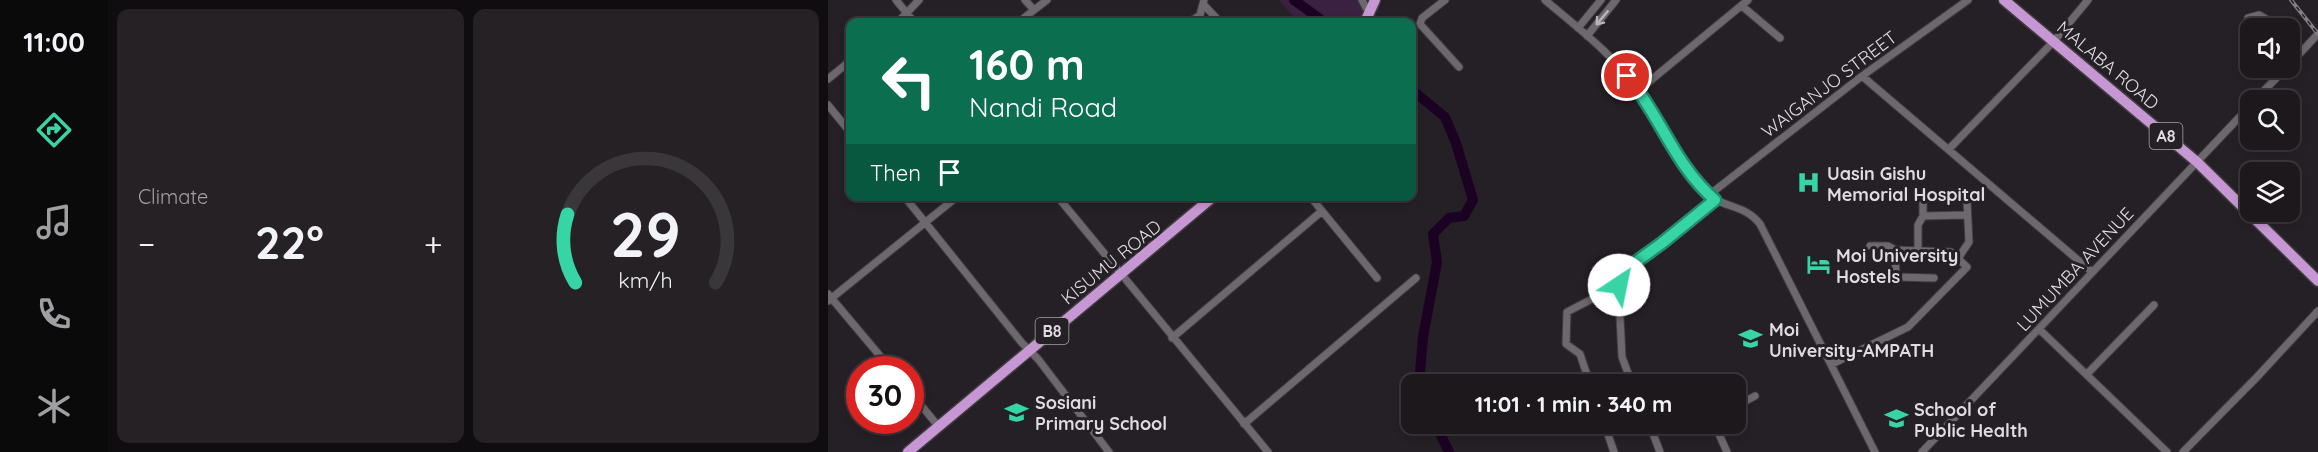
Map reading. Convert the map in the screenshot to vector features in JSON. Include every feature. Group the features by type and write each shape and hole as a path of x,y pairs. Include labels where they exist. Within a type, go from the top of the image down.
{"highway":[{"path":"1367,18 1376,0"},
{"name":"MALABA ROAD","path":"2004,0 2055,40 2197,162 2318,281"},
{"path":"1361,18 1366,3"},
{"name":"KISUMU ROAD","path":"908,452 1211,201"}],"street":[{"path":"896,0 911,18"},
{"path":"904,18 919,0"},
{"path":"1026,0 1034,10"},
{"path":"1024,18 1047,0"},
{"path":"1445,0 1422,18 1420,24 1459,67"},
{"path":"1545,0 1587,36 1639,90 1691,176 1712,197 1746,210 1760,224 1875,452"},
{"path":"1578,28 1601,0"},
{"path":"1587,36 1616,0"},
{"path":"1639,90 1749,0"},
{"name":"WAIGANJO STREET","path":"1619,285 1622,272 1662,243 1712,197 1862,76 1968,0"},
{"path":"1949,149 2055,40 2088,0"},
{"path":"1196,18 1200,15 1204,2"},
{"path":"1204,2 1217,18"},
{"path":"1742,6 1780,38"},
{"path":"2248,18 2259,15 2263,18"},
{"path":"2300,54 2318,34"},
{"path":"828,79 846,64"},
{"path":"1862,76 2092,272"},
{"path":"2265,90 2276,78"},
{"path":"828,105 846,127"},
{"name":"LUMUMBA AVENUE","path":"1922,452 2240,117"},
{"path":"1918,250 1918,225 1923,216 1923,197"},
{"path":"908,201 1030,350 1109,452"},
{"path":"880,356 829,298 952,201"},
{"path":"1061,201 1268,452"},
{"path":"1314,201 1377,278"},
{"path":"1959,257 1969,242 1967,201"},
{"path":"1172,338 1322,211"},
{"path":"1923,216 1966,215"},
{"path":"1832,364 1908,327 1967,267 1959,257 1950,252 1895,250 1888,246 1870,246"},
{"path":"1895,250 1896,277 1934,278"},
{"path":"1244,424 1416,278"},
{"path":"1587,374 1580,354 1566,344 1567,312 1619,285 1622,357 1628,374"},
{"path":"2087,374 2154,305"},
{"path":"2183,452 2318,311"},
{"path":"2039,329 2168,452"},
{"path":"1746,401 1755,396"},
{"path":"924,409 939,427"},
{"path":"1608,434 1614,452"},
{"path":"1653,434 1660,452"},
{"path":"1719,434 1727,452"}],"shaded area":[{"path":"1279,0 1369,0 1362,18 1295,18"}],"waterway":[{"path":"1294,0 1319,18"},
{"path":"1416,93 1445,117 1456,143 1473,200 1464,216 1449,218 1433,234 1437,262 1423,337 1420,374"},
{"path":"1440,434 1449,452"}],"railway":[{"path":"2291,0 2318,34"}],"place":[{"name":"Uasin Gishu Memorial Hospital","path":"1809,183"},
{"name":"Moi University Hostels","path":"1818,265"},
{"name":"Moi University-AMPATH","path":"1751,339"},
{"name":"Sosiani Primary School","path":"1017,412"},
{"name":"School of Public Health","path":"1896,419"}],"route":[{"path":"1619,285 1618,277 1622,272 1715,200 1691,176 1658,119 1627,76"}]}
